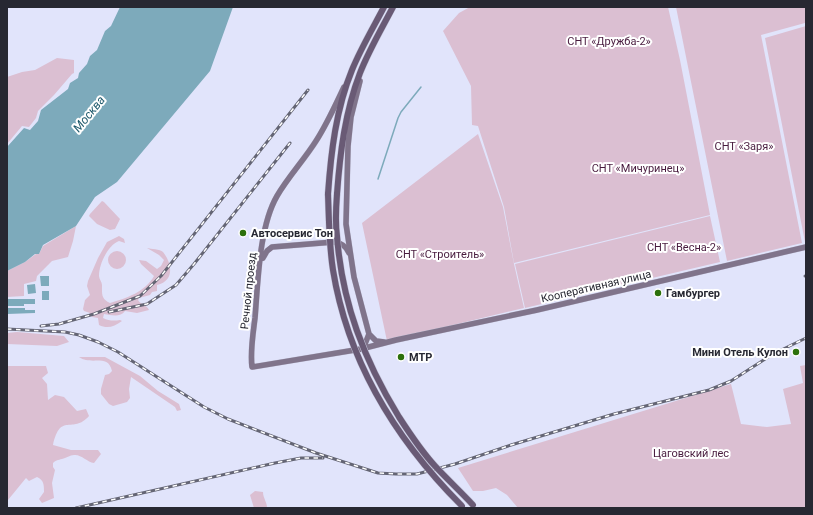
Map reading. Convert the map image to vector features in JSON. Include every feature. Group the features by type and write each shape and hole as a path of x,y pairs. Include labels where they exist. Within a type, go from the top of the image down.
{"main road":[{"path":"384,7 352,71 337,124 330,159 328,194 330,243 333,269 347,327 376,396 409,446 443,486 464,507"},
{"path":"393,7 374,41 350,105 346,123 336,194 336,235 341,267 347,300 362,347 386,396 419,446 435,466 475,506"},
{"path":"364,66 351,117 348,146 346,224 354,276 369,334 376,341 390,342"},
{"name":"Речной проезд","path":"270,364 252,366 260,261 268,218 277,196 316,142 352,71"},
{"path":"260,261 266,251 272,247 334,242 341,243 347,248 351,256"},
{"name":"Кооперативная улица","path":"361,349 806,247"},
{"path":"252,352 256,361 270,364 361,349 369,334"}],"green space":[{"path":"470,7 668,7 680,60 710,215 514,263 504,207 478,126 472,125 471,86 443,31 459,13"},
{"name":"СНТ «Заря»","path":"676,7 806,7 805,23 761,35 802,243 727,261"},
{"path":"806,26 806,242 805,242 765,38"},
{"path":"57,58 74,60 74,73 38,111 36,118 29,127 22,126 7,144 7,77 22,72 35,70"},
{"name":"СНТ «Строитель»","path":"478,134 503,207 524,308 387,341 362,223"},
{"path":"102,201 120,219 115,229 110,230 97,224 89,216"},
{"name":"СНТ «Весна-2»","path":"710,216 720,262 525,308 515,264"},
{"path":"76,226 68,257 52,261 37,276 36,281 24,284 24,296 7,297 7,271 25,262 36,254 39,254 43,246"},
{"path":"119,236 124,239 125,243 119,241 111,246 102,261 99,271 99,277 105,300 110,303 135,294 150,282 154,276 141,264 139,260 146,261 157,269 161,266 164,260 159,255 147,248 163,252 170,266 170,271 167,280 157,285 157,291 139,298 139,302 149,310 137,313 125,311 121,315 104,314 103,318 105,319 122,321 116,325 105,327 99,325 98,318 92,317 90,313 84,311 83,309 85,300 90,295 87,286 88,281 98,258 107,242"},
{"path":"117,251 123,254 126,260 123,266 117,269 111,266 108,260 111,254"},
{"path":"17,332 64,336 69,342 57,346 7,344 7,333"},
{"path":"79,357 105,357 140,376 158,391 179,404 181,410 177,411 175,407 131,377 129,389 130,398 127,402 113,406 109,404 101,394 101,389 105,375 112,371 110,366 107,362"},
{"name":"Цаговский лес","path":"806,365 806,508 518,508 507,495 496,488 483,491 473,491 458,468 731,384 741,424 767,427 791,424 783,389 803,383 800,366"},
{"path":"7,366 46,366 48,373 42,378 47,384 48,400 55,395 64,397 77,411 86,409 89,416 77,424 63,426 56,435 53,445 71,450 98,450 101,454 94,463 77,455 71,455 54,462 53,467 55,470 52,483 54,498 42,503 39,499 44,492 44,485 37,477 29,481 26,478 8,500 7,499"},
{"path":"255,491 263,492 267,508 254,508 250,495"}],"water":[{"name":"Москва","path":"120,7 233,7 210,71 117,182 95,197 76,226 43,245 39,254 35,254 25,262 7,271 7,147 24,128 30,130 38,121 41,110 68,89 70,83 78,78 79,73 87,64 90,56 97,50 105,31 111,26"},
{"path":"40,276 49,276 49,286 41,286"},
{"path":"35,284 36,293 28,294 27,285"},
{"path":"42,291 49,291 49,300 42,300"},
{"path":"7,299 35,299 35,304 24,304 24,306 7,306"},
{"path":"7,308 25,308 25,310 35,310 35,313 7,314"}],"waterway":[{"path":"378,179 398,118 421,87"}],"railway":[{"path":"41,326 59,324 94,314 140,296 161,276 308,90"},
{"path":"109,312 147,304 176,285 290,143"},
{"path":"7,329 65,332 98,342 118,352 204,407 228,419 316,453 378,473 396,474 417,474 455,464 511,445 614,414 709,390 731,381 773,354 806,338"},
{"path":"76,508 275,463 301,458 323,458"}],"place":[{"name":"Автосервис Тон","path":"243,233"},
{"name":"Гамбургер","path":"658,293"},
{"name":"Мини Отель Кулон","path":"796,352"},
{"name":"МТР","path":"401,357"}],"park label":[{"name":"СНТ «Дружба-2»","path":"609,41"},
{"name":"СНТ «Мичуринец»","path":"638,168"}]}
